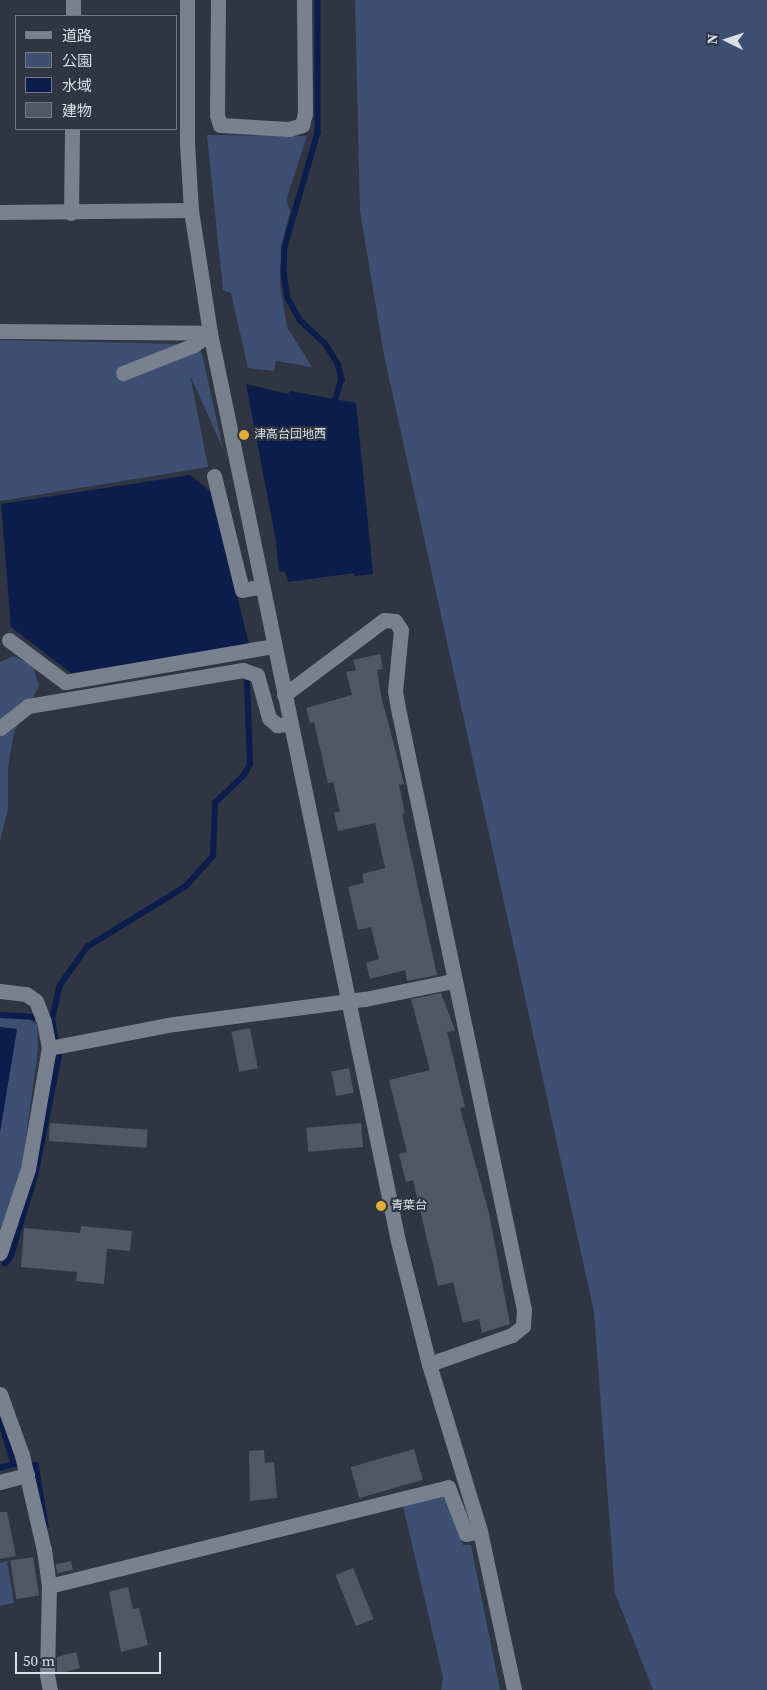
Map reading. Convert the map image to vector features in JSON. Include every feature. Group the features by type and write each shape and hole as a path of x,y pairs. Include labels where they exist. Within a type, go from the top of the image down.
{"street":[{"path":"73,0 73,15"},
{"path":"187,0 187,143 191,210 210,333 273,646 350,1001 398,1241 429,1364 480,1531 514,1690"},
{"path":"218,0 216,115 220,125 288,130 302,125 305,112 304,0"},
{"path":"71,213 72,130"},
{"path":"0,212 71,213 191,210"},
{"path":"0,331 210,333"},
{"path":"123,373 194,346 210,333"},
{"path":"214,476 242,590 262,586"},
{"path":"284,695 384,620 395,621 401,630 395,691 453,981 524,1310 523,1326 512,1335 429,1364"},
{"path":"9,640 66,682 273,646"},
{"path":"0,728 28,706 243,670 257,675 269,718 277,725 290,724"},
{"path":"55,1047 174,1024 350,1001 453,981"},
{"path":"0,991 26,994 36,1001 55,1047 28,1169 0,1253"},
{"path":"0,1394 25,1467 54,1586 47,1675 50,1690"},
{"path":"0,1482 25,1467"},
{"path":"54,1586 448,1487 466,1534 480,1531"}],"green space":[{"path":"355,0 767,0 767,1690 653,1690 615,1593 594,1312 384,355 360,211"},
{"path":"207,135 307,136 286,200 290,211 281,247 280,285 287,327 312,367 276,361 274,371 248,368 231,293 223,290"},
{"path":"0,340 183,344 198,349 202,353 223,449 190,375 208,467 0,501"},
{"path":"14,656 33,666 39,686 14,732 8,767 8,809 0,841 0,662"},
{"path":"0,1017 28,1019 37,1025 38,1049 22,1167 0,1235 0,1132 17,1029 0,1027"},
{"path":"445,1494 463,1545 471,1545 500,1690 441,1690 443,1677 403,1506"},
{"path":"7,1561 14,1603 0,1606 0,1563"}],"water":[{"path":"246,384 288,394 290,391 356,403 373,574 355,576 354,573 288,582 285,572 279,571 276,541"},
{"path":"190,475 211,492 249,644 71,673 11,627 1,504"},
{"path":"0,1027 17,1029 0,1132"}],"building":[{"path":"380,654 383,669 377,670 381,695 404,784 399,785 405,813 402,814 437,975 407,981 405,970 370,979 366,963 379,959 371,927 358,930 348,887 364,883 362,874 385,868 375,823 338,831 334,813 340,811 333,782 328,783 314,722 310,723 306,708 352,695 346,672 356,670 353,660"},
{"path":"441,993 455,1030 447,1032 465,1107 460,1108 489,1213 510,1324 482,1333 479,1319 463,1323 453,1282 438,1286 413,1180 406,1182 399,1154 407,1152 389,1080 430,1070 411,999"},
{"path":"250,1028 258,1068 239,1072 231,1032"},
{"path":"349,1068 354,1093 336,1096 331,1071"},
{"path":"50,1123 148,1130 147,1148 49,1141"},
{"path":"361,1123 363,1147 308,1152 306,1128"},
{"path":"81,1226 132,1231 130,1251 107,1249 104,1284 76,1281 77,1272 21,1267 24,1228 80,1233"},
{"path":"414,1449 423,1480 359,1498 351,1467"},
{"path":"264,1450 265,1463 274,1462 277,1498 250,1501 249,1451"},
{"path":"0,1512 7,1512 16,1556 0,1559"},
{"path":"33,1557 39,1596 16,1599 10,1561"},
{"path":"71,1561 73,1570 57,1573 55,1565"},
{"path":"353,1568 374,1619 356,1626 335,1575"},
{"path":"128,1587 133,1609 139,1608 148,1645 121,1652 109,1592"},
{"path":"76,1652 80,1668 57,1674 57,1657"}],"waterway":[{"path":"318,0 318,133 285,247 284,273 288,298 300,320 325,343 338,364 342,379 334,406"},
{"path":"5,1264 11,1256 35,1176 59,1056 52,1019 60,985 87,947 186,886 213,856 215,803 244,775 250,764 247,683"},
{"path":"0,1015 36,1017"},
{"path":"0,1418 14,1464 36,1465 46,1526"},
{"path":"0,1468 14,1464"}],"place":[{"name":"津高台団地西","path":"244,435"},
{"name":"青葉台","path":"381,1206"}]}
